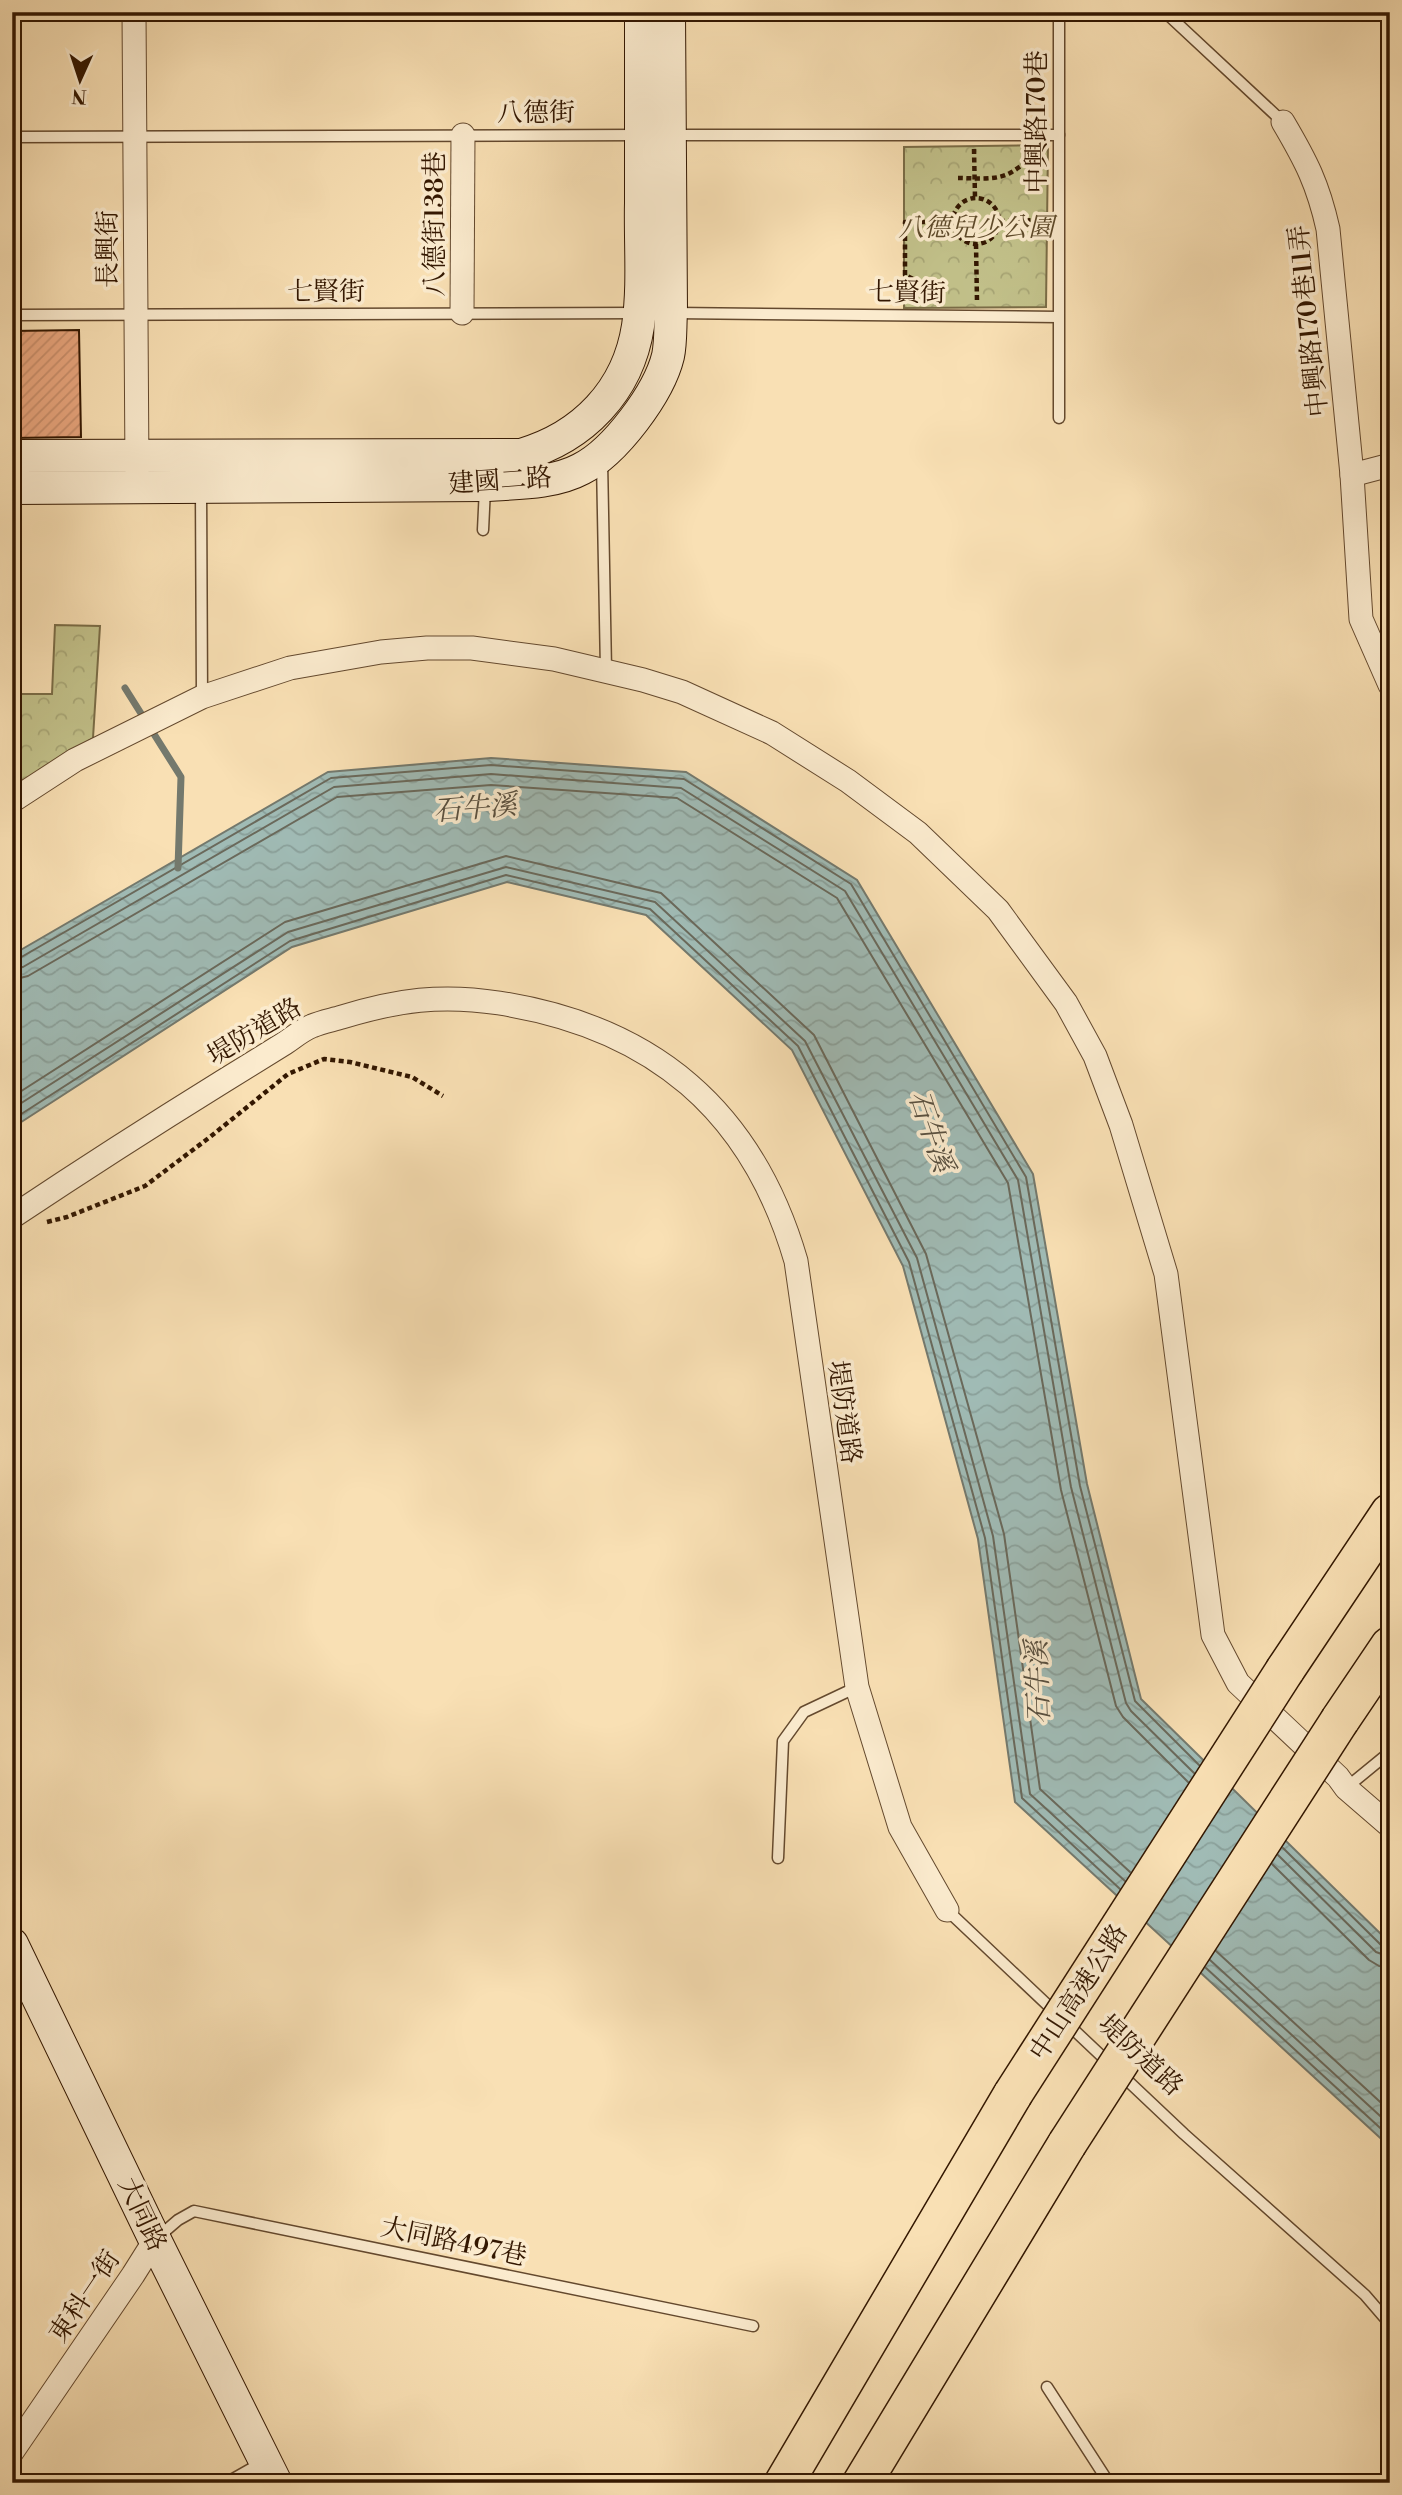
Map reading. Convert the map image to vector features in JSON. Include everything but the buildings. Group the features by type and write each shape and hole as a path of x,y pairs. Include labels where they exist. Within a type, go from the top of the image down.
{"highway":[{"name":"中山高速公路","path":"784,2483 1013,2094 1285,1670 1390,1513"},
{"path":"862,2483 1067,2144 1390,1646"}],"street":[{"name":"長興街","path":"134,12 137,486"},
{"name":"建國二路","path":"12,488 485,485 534,482 558,477 580,470 602,455 636,419 668,356 671,313 641,12"},
{"name":"建國二路","path":"12,456 521,455 562,439 580,427 609,397 628,363 638,328 668,12"},
{"name":"中興路170巷11弄","path":"1283,122 1317,186 1328,229 1352,475 1361,619 1390,685"},
{"name":"八德街138巷","path":"462,313 463,135"},
{"path":"1352,475 1390,465"},
{"path":"12,802 75,760 202,697 290,668 370,653 427,648 472,648 554,659 606,670 682,692 732,713 811,756 877,802 918,833 998,910 1066,1003 1095,1056 1121,1125 1166,1274 1213,1635 1238,1684 1338,1777 1346,1788 1390,1826"},
{"name":"堤防道路","path":"12,1217 312,1026 380,1005 447,998 531,1008 561,1015 621,1039 676,1073 723,1118 760,1171 787,1230 796,1261 857,1687 900,1827 947,1910"},
{"name":"大同路","path":"12,1944 270,2472"},
{"name":"東科一街","path":"12,2452 155,2239"}],"lane":[{"name":"中興路170巷","path":"1059,12 1059,418"},
{"name":"中興路170巷11弄","path":"1165,12 1283,122"},
{"name":"八德街","path":"12,137 1059,135"},
{"name":"七賢街","path":"12,315 639,313"},
{"name":"七賢街","path":"671,313 1058,317"},
{"path":"602,455 606,670"},
{"path":"201,485 202,697"},
{"path":"483,530 485,485"},
{"path":"778,1858 783,1741 804,1712 857,1687"},
{"path":"1346,1788 1385,1756 1390,1748"},
{"name":"堤防道路","path":"947,1910 1185,2134 1365,2295 1390,2324"},
{"name":"大同路497巷","path":"155,2239 194,2211 753,2326"},
{"path":"1047,2387 1109,2483"},
{"path":"226,2483 270,2472"}],"path":[{"path":"974,134 975,197"},
{"path":"958,178 998,178 1024,162 1041,156"},
{"path":"978,198 991,204 999,215 998,229 990,240 976,244 965,242 958,236 953,222 957,208 968,200 978,198"},
{"path":"1000,221 1058,220"},
{"path":"925,306 921,286 905,275 905,222 953,222"},
{"path":"976,244 977,316"},
{"path":"45,1223 145,1186 288,1074 324,1059 350,1062 412,1077 443,1096"}],"green space":[{"name":"八德兒少公園","path":"1048,145 1046,307 904,308 904,147"},
{"path":"55,625 100,626 93,738 12,789 12,694 52,694"}],"water":[{"name":"石牛溪","path":"491,758 686,772 857,880 1033,1174 1087,1484 1141,1699 1390,1943 1390,2147 1015,1802 978,1539 903,1266 792,1050 646,915 507,882 292,947 12,1128 12,955 328,772"}],"waterway":[{"path":"125,688 181,777 178,868"}]}
